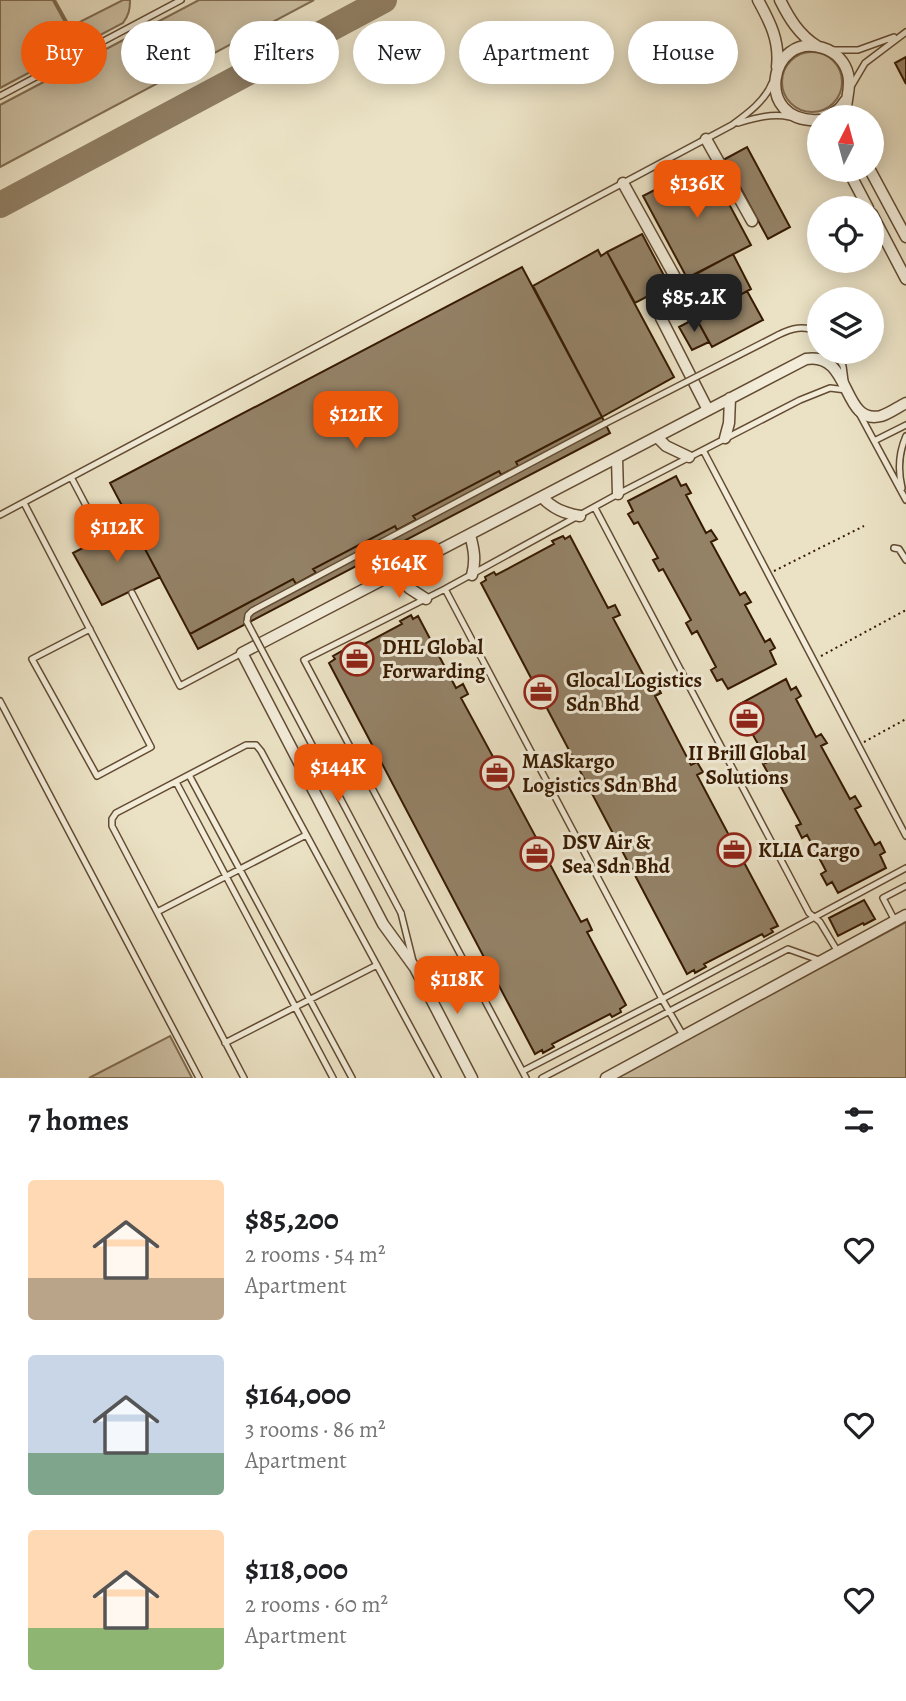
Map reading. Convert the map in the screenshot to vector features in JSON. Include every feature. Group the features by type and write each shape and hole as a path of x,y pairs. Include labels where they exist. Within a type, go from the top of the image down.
{"street":[{"path":"758,0 777,41 779,54 774,87 777,97 789,113 807,121"},
{"path":"780,0 789,18 806,39 837,56 845,66 849,78 845,105"},
{"path":"776,73 789,53 809,46 823,48"},
{"path":"842,105 848,94"},
{"path":"802,119 807,119"},
{"path":"706,139 751,221"},
{"path":"876,182 906,237"},
{"path":"624,183 685,295 684,299 663,311 661,318 708,410"},
{"path":"884,237 906,279"},
{"path":"472,1078 415,968 383,925 242,653 806,359 820,358 832,365 857,409 869,416 879,416 906,403"},
{"path":"725,438 729,423 730,398"},
{"path":"657,437 666,446 689,457"},
{"path":"617,458 618,494"},
{"path":"542,497 557,510 580,516"},
{"path":"470,535 475,564 472,575"},
{"path":"397,573 409,588 426,599"},
{"path":"606,1078 903,917"}],"lane":[{"path":"0,96 181,0"},
{"path":"823,48 858,50 903,34"},
{"path":"848,94 865,63 903,34"},
{"path":"0,515 732,125 764,98 776,73"},
{"path":"732,125 772,115 802,119"},
{"path":"415,968 401,913 247,622 248,615 606,423 778,335 797,327 807,328"},
{"path":"842,364 847,390 836,388 817,392 618,494 472,575 304,660 525,1075 906,869"},
{"path":"857,409 905,498"},
{"path":"874,441 906,425"},
{"path":"905,498 900,477 900,459 906,436"},
{"path":"703,450 906,836"},
{"path":"71,477 102,536"},
{"path":"24,503 152,747 97,776 32,659 90,629"},
{"path":"595,508 809,913 820,922 838,952"},
{"path":"894,548 900,550 906,560"},
{"path":"445,589 684,1037"},
{"path":"132,593 180,686 242,653"},
{"path":"0,701 199,1078"},
{"path":"244,1078 112,826 112,819 116,813 246,745 256,745 438,1078"},
{"path":"189,775 352,1078"},
{"path":"176,782 333,1078"},
{"path":"157,912 306,835"},
{"path":"903,917 883,898 906,886"},
{"path":"542,1078 788,949 822,961"},
{"path":"225,1042 377,965"}],"path":[{"path":"768,574 864,526"},
{"path":"814,660 906,610"},
{"path":"858,745 906,719"}],"shaded area":[{"path":"0,0 55,0 67,21 21,21 21,77 0,88"},
{"path":"123,0 130,0 129,12 121,24 107,31 107,21 82,21"},
{"path":"199,0 314,0 275,21 229,21 229,45 215,53 215,21 159,21"},
{"path":"121,41 121,84 156,84 0,167 0,105 40,84 107,84 107,49"},
{"path":"812,52 829,57 837,65 841,76 837,99 831,105 807,105 807,111 795,107 787,99 782,82 787,65 795,57"},
{"path":"906,922 906,1078 614,1078"},
{"path":"170,1036 192,1078 89,1078"}],"building":[{"path":"906,57 906,84 895,63"},
{"path":"747,147 790,227 768,239 725,159"},
{"path":"707,163 751,245 687,278 643,196"},
{"path":"642,234 669,285 635,303 607,252"},
{"path":"598,250 601,256 607,252 674,377 602,417 533,286"},
{"path":"733,254 751,289 714,309 696,274"},
{"path":"522,267 602,417 516,462 518,466 501,475 499,471 413,516 416,520 397,530 395,526 313,569 316,573 296,584 293,579 190,634 110,483"},
{"path":"747,291 763,320 712,347 696,318"},
{"path":"696,318 709,342 692,350 679,327"},
{"path":"602,417 610,433 198,649 190,634 293,579 296,584 316,573 313,569 395,526 397,530 416,520 413,516 499,471 501,475 518,466 516,462"},
{"path":"676,476 681,486 686,484 691,493 686,495 706,533 711,530 717,539 711,542 740,595 745,592 751,602 745,605 765,642 770,639 775,648 770,651 776,664 728,689 722,679 717,681 711,670 716,667 697,631 692,634 686,623 691,620 663,569 659,571 653,560 658,558 638,522 634,524 628,514 633,511 628,501"},
{"path":"131,523 160,577 102,605 73,553"},
{"path":"563,536 565,539 570,536 608,608 615,605 620,615 613,618 650,687 656,683 661,693 655,696 691,765 697,762 703,772 697,775 733,843 739,840 744,850 739,853 778,926 764,937 762,934 704,964 706,967 695,973 694,970 687,974 481,583 486,580 485,577 494,572 496,575 554,544 552,541"},
{"path":"411,615 413,619 418,616 456,688 463,684 468,694 461,698 498,766 504,763 509,773 503,776 540,845 546,842 551,852 545,855 581,922 587,919 592,930 587,932 626,1005 620,1009 621,1012 612,1017 610,1014 552,1044 554,1047 543,1053 542,1050 535,1054 329,663 335,659 333,656 342,651 344,655 402,624 400,621"},
{"path":"786,679 791,690 796,687 801,696 796,699 816,737 821,734 827,743 821,746 850,799 855,796 861,806 855,809 875,845 880,842 885,852 880,855 886,868 838,893 832,882 827,885 821,874 826,871 807,835 802,838 796,826 801,824 773,772 769,775 763,764 768,762 748,726 744,728 738,718 743,715 738,705"},
{"path":"864,900 875,919 838,936 829,918"}],"waterway":[{"path":"53,0 65,21"}],"taxiway":[{"path":"0,205 384,0"}],"place":[{"name":"DHL Global Forwarding","path":"357,659"},
{"name":"Glocal Logistics Sdn Bhd","path":"541,692"},
{"name":"II Brill Global Solutions","path":"747,719"},
{"name":"MASkargo Logistics Sdn Bhd","path":"497,773"},
{"name":"KLIA Cargo","path":"734,850"},
{"name":"DSV Air & Sea Sdn Bhd","path":"537,854"}]}
